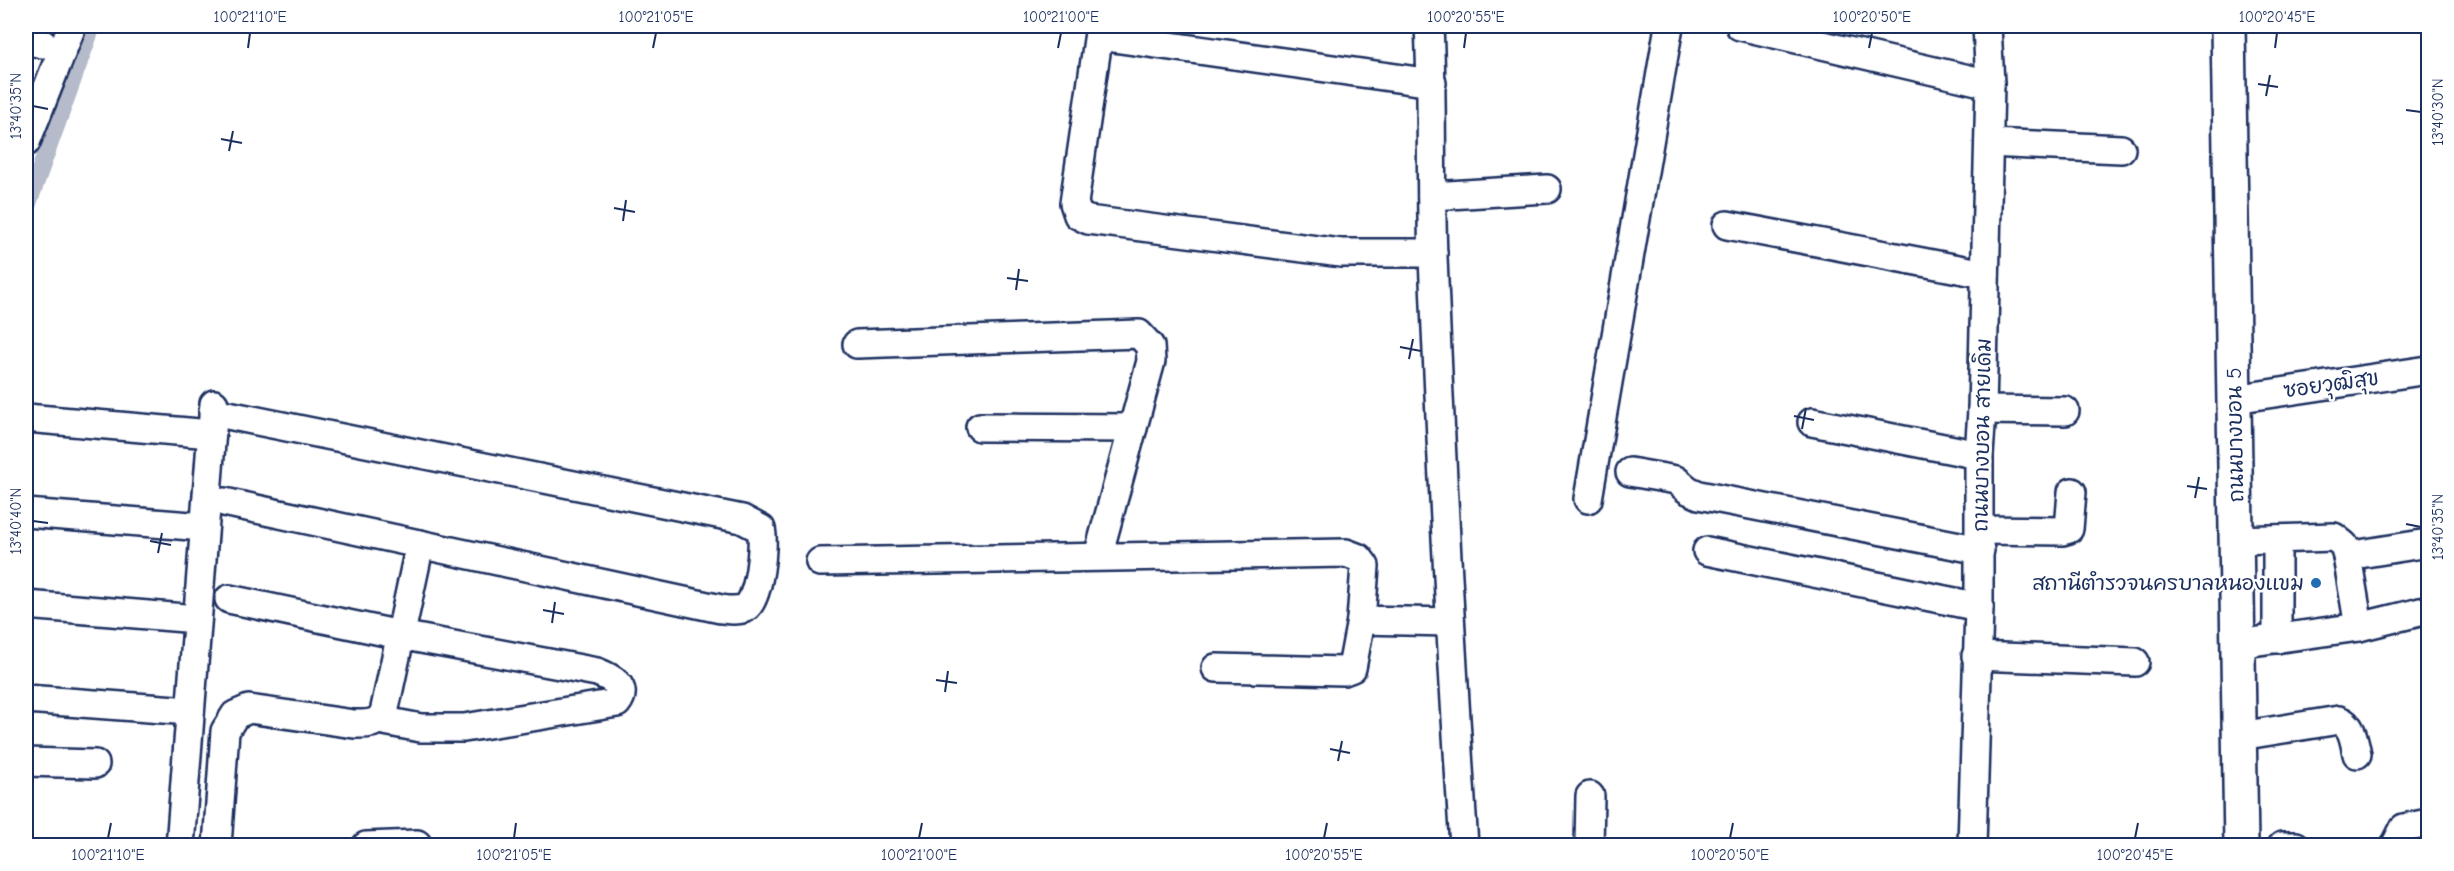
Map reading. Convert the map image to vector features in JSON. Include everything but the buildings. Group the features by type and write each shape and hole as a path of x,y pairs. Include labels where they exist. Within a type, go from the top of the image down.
{"main road":[{"name":"ถนนบางบอน 5","path":"2228,26 2241,846"}],"street":[{"path":"26,142 72,26"},
{"path":"1429,26 1432,83 1433,253 1450,622 1464,846"},
{"path":"1588,499 1669,26"},
{"path":"1740,26 1990,84"},
{"name":"ถนนบางบอน สายเดิม","path":"1972,846 1979,607 1979,455 1989,143 1990,84 1987,26"},
{"path":"1432,83 1099,31 1074,203 1078,215 1088,220 1341,253 1433,253"},
{"path":"1989,143 2121,148"},
{"path":"1432,196 1547,189"},
{"path":"1727,225 1985,274"},
{"path":"857,344 1139,334 1150,346 1151,361 1098,556"},
{"name":"ซอยวุฒิสุข","path":"2234,399 2428,370"},
{"path":"1982,410 2065,411"},
{"path":"26,418 213,417 742,519 761,529 764,539 755,594 751,603 737,610 721,609 224,502"},
{"path":"180,846 213,417"},
{"path":"1812,422 1979,455"},
{"path":"980,428 1133,428"},
{"path":"1630,472 1676,480 1688,490 1699,495 1980,540 2069,530 2072,492"},
{"path":"26,513 204,528"},
{"path":"2237,540 2334,537 2344,545 2359,627"},
{"path":"2277,539 2277,639"},
{"path":"2347,556 2428,543"},
{"path":"380,720 384,713 420,544"},
{"path":"1707,551 1979,607"},
{"path":"820,562 1346,553 1359,558 1365,566 1361,620 1352,668 1344,671 1216,668"},
{"path":"217,846 225,731 235,715 249,709 354,724 368,724 380,720 421,728 464,728 617,703 621,698 619,685 610,677 597,672 400,635 229,599"},
{"path":"26,605 197,619"},
{"path":"2238,644 2359,627 2428,610"},
{"path":"1361,620 1450,622"},
{"path":"1976,656 2135,662"},
{"path":"26,699 190,711"},
{"path":"2240,736 2339,720 2346,723 2351,730 2357,754"},
{"path":"26,762 95,764"},
{"path":"1589,846 1590,796"},
{"path":"2394,846 2404,828 2428,823"},
{"path":"366,846 417,844"},
{"path":"2282,846 2296,846"}],"waterway":[{"path":"26,209 92,26"}],"place":[{"name":"สถานีตำรวจนครบาลหนองแขม","path":"2316,583"}]}
